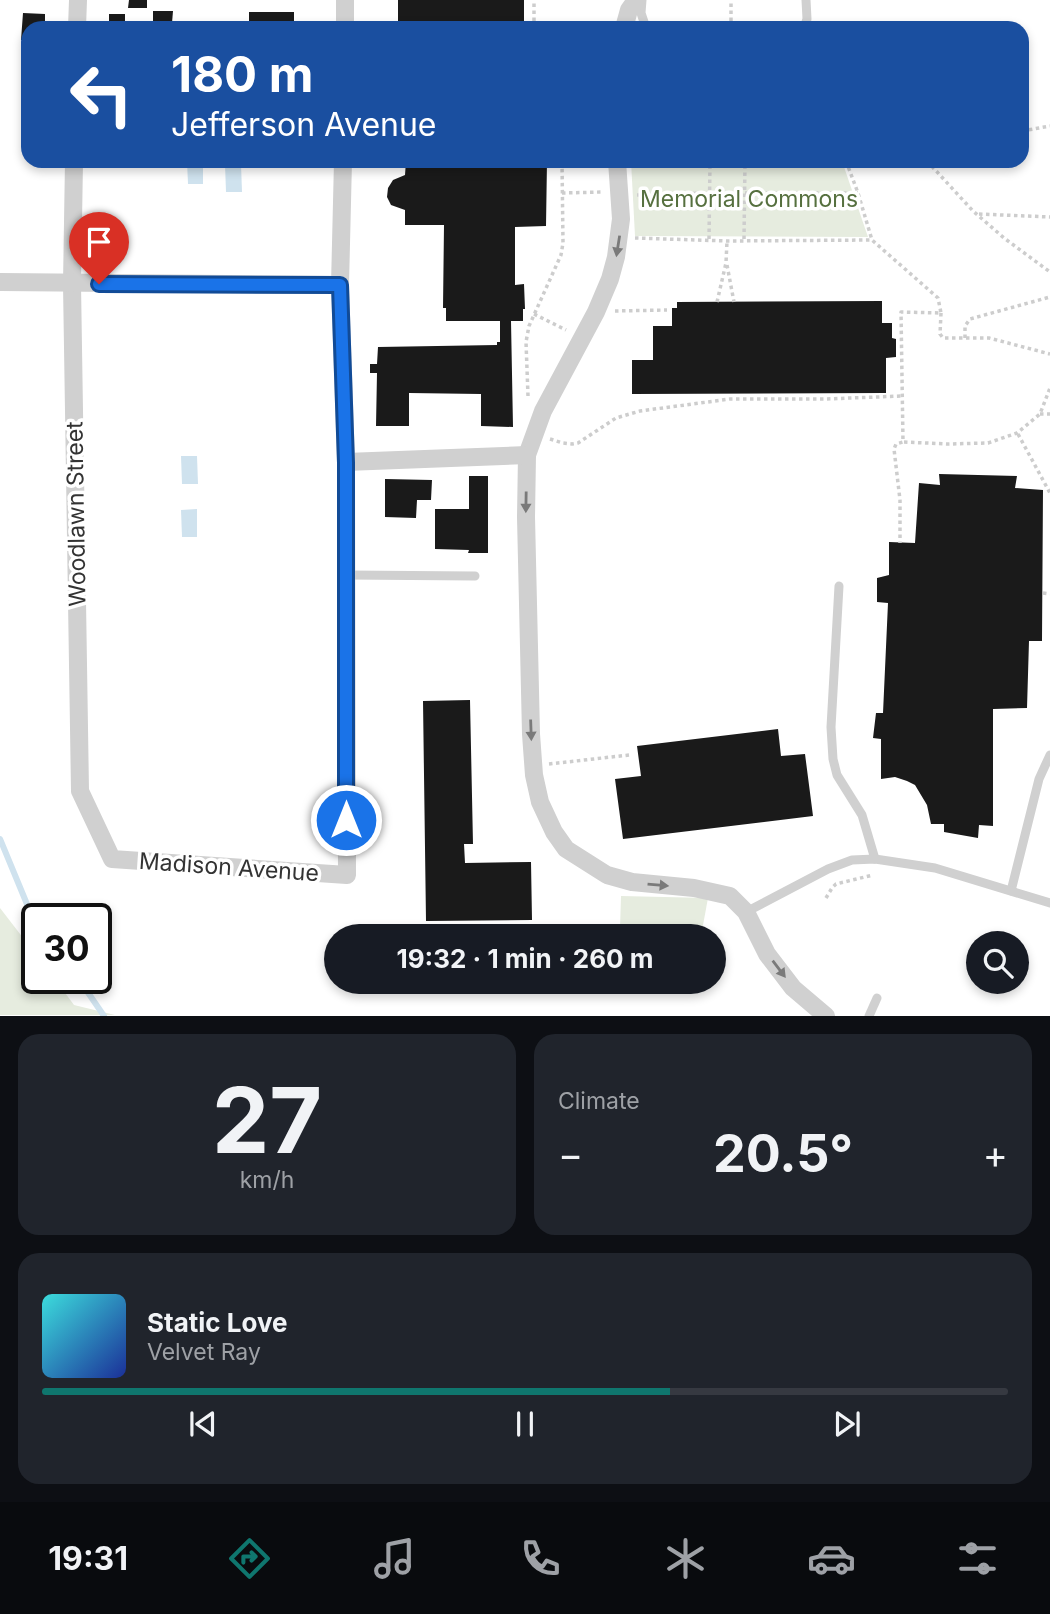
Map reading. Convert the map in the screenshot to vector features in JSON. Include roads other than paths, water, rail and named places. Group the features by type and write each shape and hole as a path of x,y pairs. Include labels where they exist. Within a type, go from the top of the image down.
{"street":[{"path":"77,21 78,0"},
{"path":"345,0 345,21"},
{"path":"626,21 636,0"},
{"name":"Woodlawn Street","path":"74,168 72,284 80,791 112,859"},
{"path":"342,168 340,285 346,463 346,575"},
{"path":"617,168 620,229 610,279 596,312 542,411 527,455 531,734 540,802 554,832 566,849 607,875 632,882 694,888 730,896 746,912 767,954 793,988 826,1016"},
{"path":"0,282 340,285"},
{"path":"346,463 527,455"},
{"name":"Madison Avenue","path":"112,859 346,875 346,575"}],"lane":[{"path":"642,0 644,21"},
{"path":"806,0 806,21"},
{"path":"346,575 475,576"},
{"path":"839,586 831,727 833,759 837,775 862,816 875,859"},
{"path":"1011,891 1039,779 1050,755"},
{"path":"746,912 828,869 852,860 875,859 935,869 1050,903"},
{"path":"869,1016 877,998"}],"water":[{"path":"187,168 203,168 203,184 188,184"},
{"path":"225,168 241,168 242,192 226,192"},
{"path":"181,456 197,456 198,484 182,484"},
{"path":"197,509 197,537 182,537 181,510"}],"waterway":[{"path":"0,839 27,903"},
{"path":"89,994 104,1016"}],"park label":[{"name":"Memorial Commons","path":"749,199"}]}
